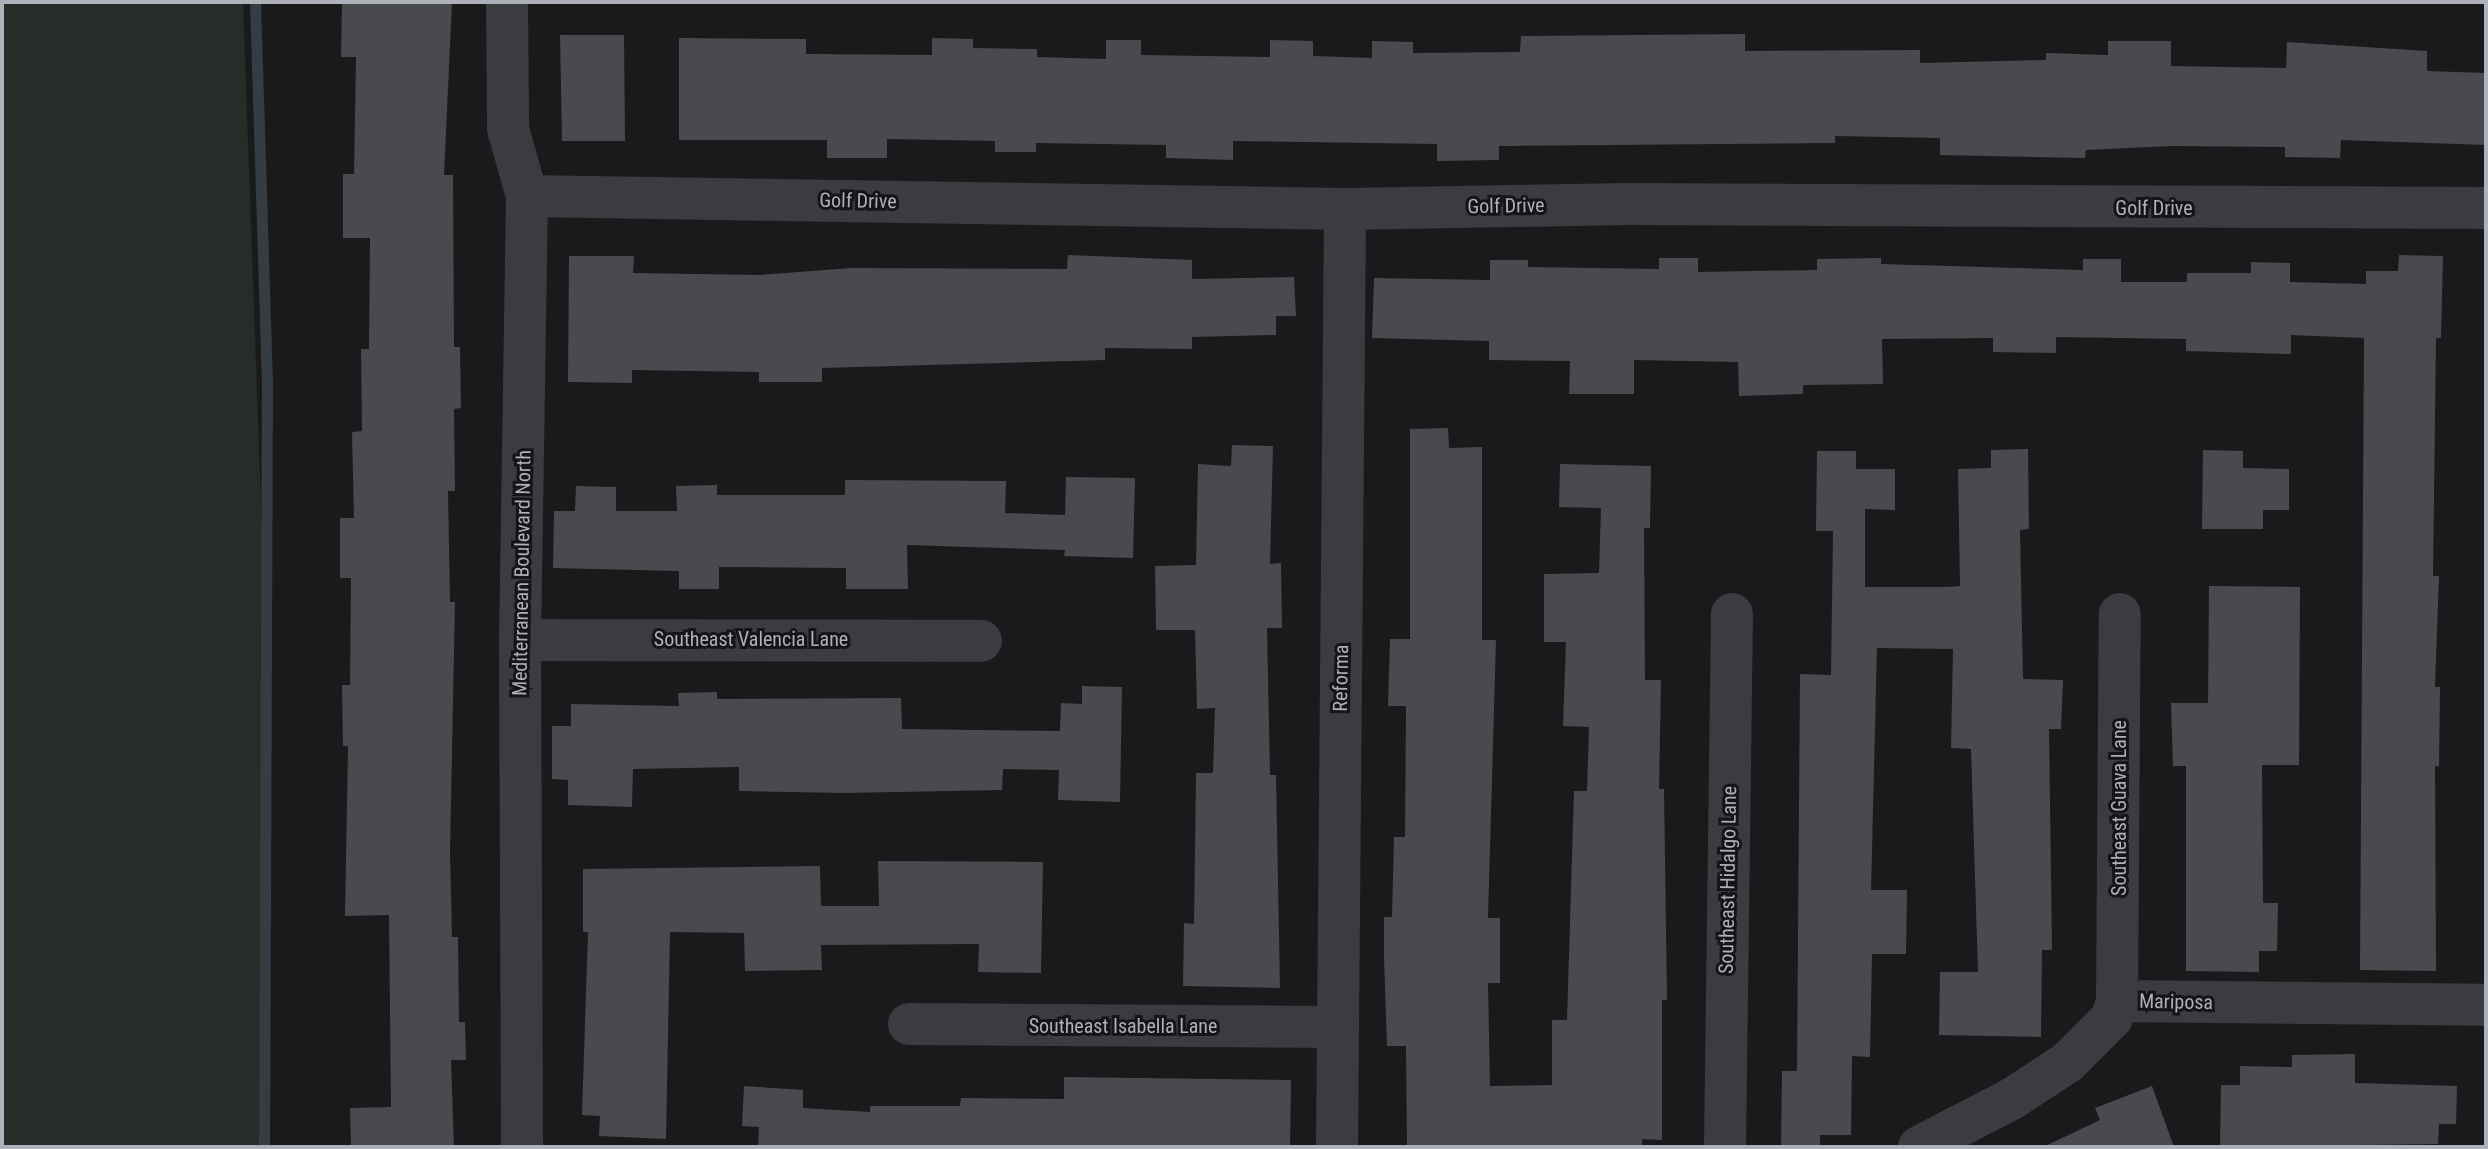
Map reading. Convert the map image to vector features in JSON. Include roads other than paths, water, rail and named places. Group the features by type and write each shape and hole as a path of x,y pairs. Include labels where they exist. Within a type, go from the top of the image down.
{"street":[{"name":"Mediterranean Boulevard North","path":"507,2 508,129 527,196 520,640 522,1147"},
{"name":"Golf Drive","path":"527,196 1345,209 1629,204 2486,208"},
{"name":"Reforma","path":"1337,1147 1345,209"},
{"name":"Southeast Hidalgo Lane","path":"1725,1147 1732,614"},
{"name":"Southeast Guava Lane","path":"2117,1001 2120,614"},
{"name":"Southeast Valencia Lane","path":"520,640 981,641"},
{"name":"Mariposa","path":"1919,1147 2013,1098 2068,1062 2112,1018 2117,1001 2486,1005"},
{"name":"Southeast Isabella Lane","path":"909,1024 1338,1027"}],"waterway":[{"path":"255,2 267,382 264,1147"}]}
